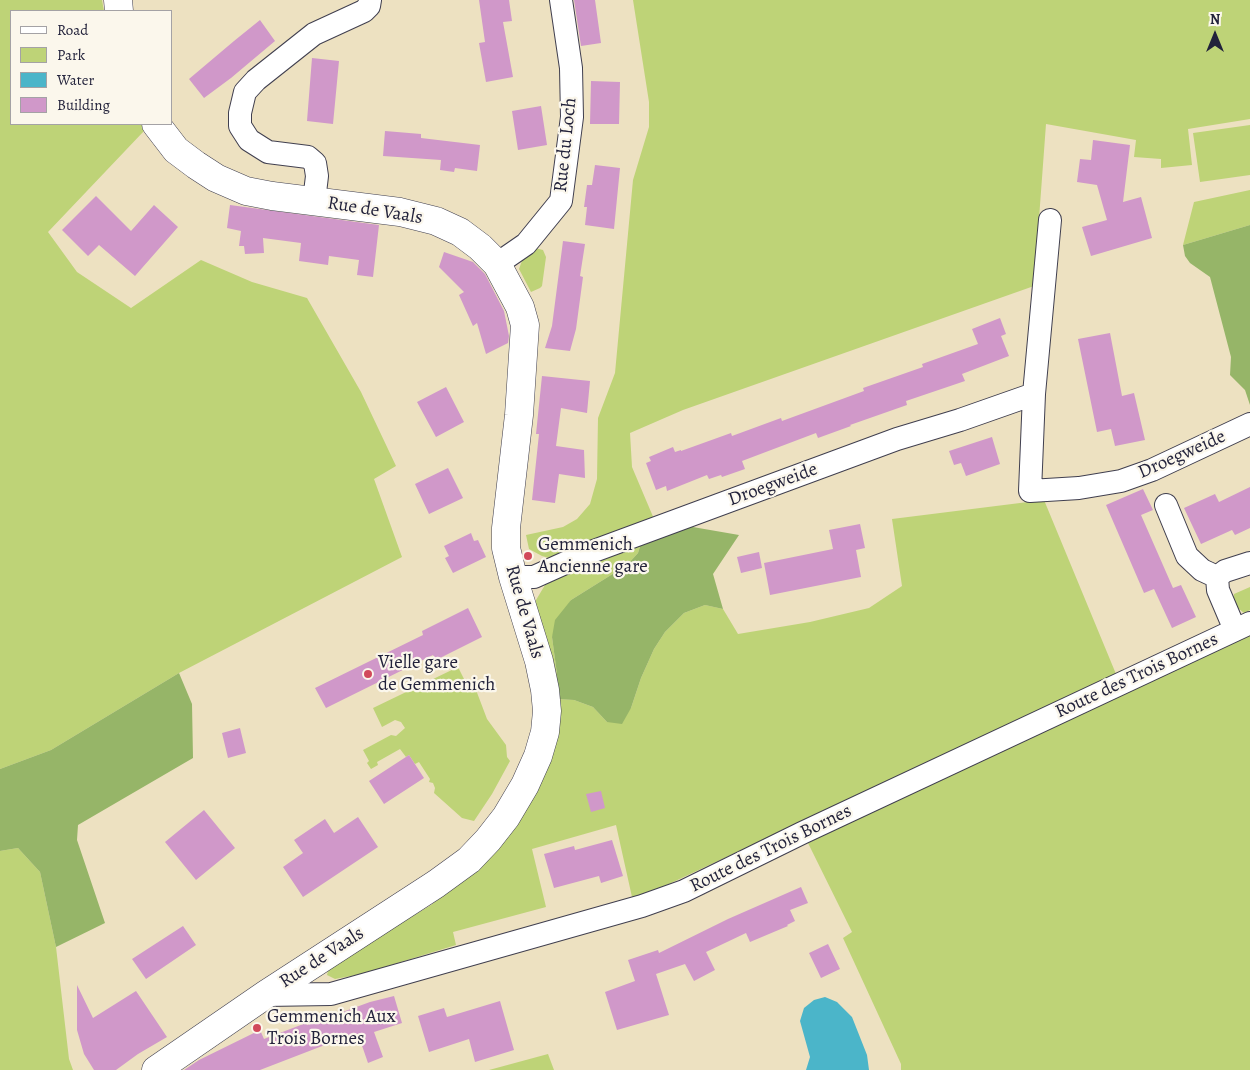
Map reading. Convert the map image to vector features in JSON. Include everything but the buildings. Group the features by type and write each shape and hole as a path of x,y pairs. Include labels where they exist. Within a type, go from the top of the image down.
{"main road":[{"name":"Rue de Vaals","path":"156,1070 265,995 436,884 469,860 506,817 526,785 542,740 547,711 546,690 539,661 506,548 506,528 519,415 525,325 520,307 496,264 480,247 460,232 436,221 400,212 246,191 216,178 176,150 157,125"}],"street":[{"path":"314,201 317,176 315,163 308,157 268,152 249,140 240,126 240,113 245,92 256,80 314,34 364,11 369,6 370,0"},
{"name":"Rue du Loch","path":"496,264 526,244 561,201 572,117 572,68 560,0"},
{"name":"Droegweide","path":"1050,220 1034,394 1030,491 1079,488 1121,481 1152,470 1250,424"},
{"name":"Droegweide","path":"513,577 534,577 583,555 897,439 960,420 1034,394"},
{"path":"1166,505 1187,556 1202,570 1217,577"},
{"path":"1217,577 1225,571 1250,563"},
{"path":"1217,577 1218,590 1242,626"},
{"name":"Route des Trois Bornes","path":"265,995 331,994 642,906 684,891 802,833 1242,626"}],"green space":[{"path":"0,0 102,0 104,10 10,10 10,125 141,125 144,131 48,232 77,272 131,308 201,260 252,282 307,298 361,392 396,466 374,479 402,557 179,673 51,750 0,769"},
{"path":"633,0 1250,0 1250,119 1188,129 1192,165 1161,168 1161,159 1134,157 1136,140 1046,124 1034,286 683,410 630,433 632,467 654,519 549,558 529,549 526,535 563,527 577,519 590,504 597,479 598,418 615,373 633,180 649,127 649,102"},
{"path":"1250,125 1250,175 1200,182 1193,133"},
{"path":"1250,190 1250,225 1183,245 1194,202"},
{"path":"1250,225 1250,405 1245,390 1230,375 1231,357 1210,277 1190,263 1185,256 1183,245"},
{"path":"535,248 543,250 546,257 542,286 531,292 519,269 523,258"},
{"path":"1044,500 1116,674 654,891 632,897 616,825 532,849 546,907 453,932 456,945 362,974 335,979 327,975 329,967 431,905 478,865 516,827 538,786 535,616 536,600 545,585 559,576 641,543 638,553 627,565 571,600 552,637 557,674 557,699 574,700 593,707 607,722 631,708 641,678 654,649 665,632 684,613 705,605 723,609 738,634 810,622 869,608 902,586 892,519"},
{"path":"687,526 739,535 713,574 723,609 705,605 684,613 665,632 654,649 641,678 631,708 622,724 607,722 593,707 574,700 557,699 557,674 552,637 555,620 571,600 627,565 638,553 641,543"},
{"path":"1250,587 1250,610 1244,613 1233,604 1234,594"},
{"path":"1250,633 1250,1070 901,1070 901,1064 843,938 852,932 808,843 1040,729"},
{"path":"458,667 467,685 473,682 487,719 506,745 507,757 510,761 492,794 474,821 462,818 434,793 433,783 429,782 430,779 419,762 415,764 409,755 406,757 400,749 377,762 378,765 371,769 363,750 391,735 396,736 405,728 401,722 395,720 382,727 373,708"},
{"path":"179,673 192,704 193,758 78,825 77,840 105,923 56,947 40,872 18,848 0,851 0,769 51,750"},
{"path":"18,848 40,872 56,947 69,1059 73,1070 0,1070 0,851"},
{"path":"548,1054 554,1070 489,1070"}],"water":[{"path":"825,997 837,1002 852,1017 867,1055 869,1070 806,1070 810,1057 800,1021 804,1008 814,1000"}],"place":[{"name":"Gemmenich Ancienne gare","path":"528,556"},
{"name":"Vielle gare de Gemmenich","path":"368,674"},
{"name":"Gemmenich Aux Trois Bornes","path":"257,1028"}]}
